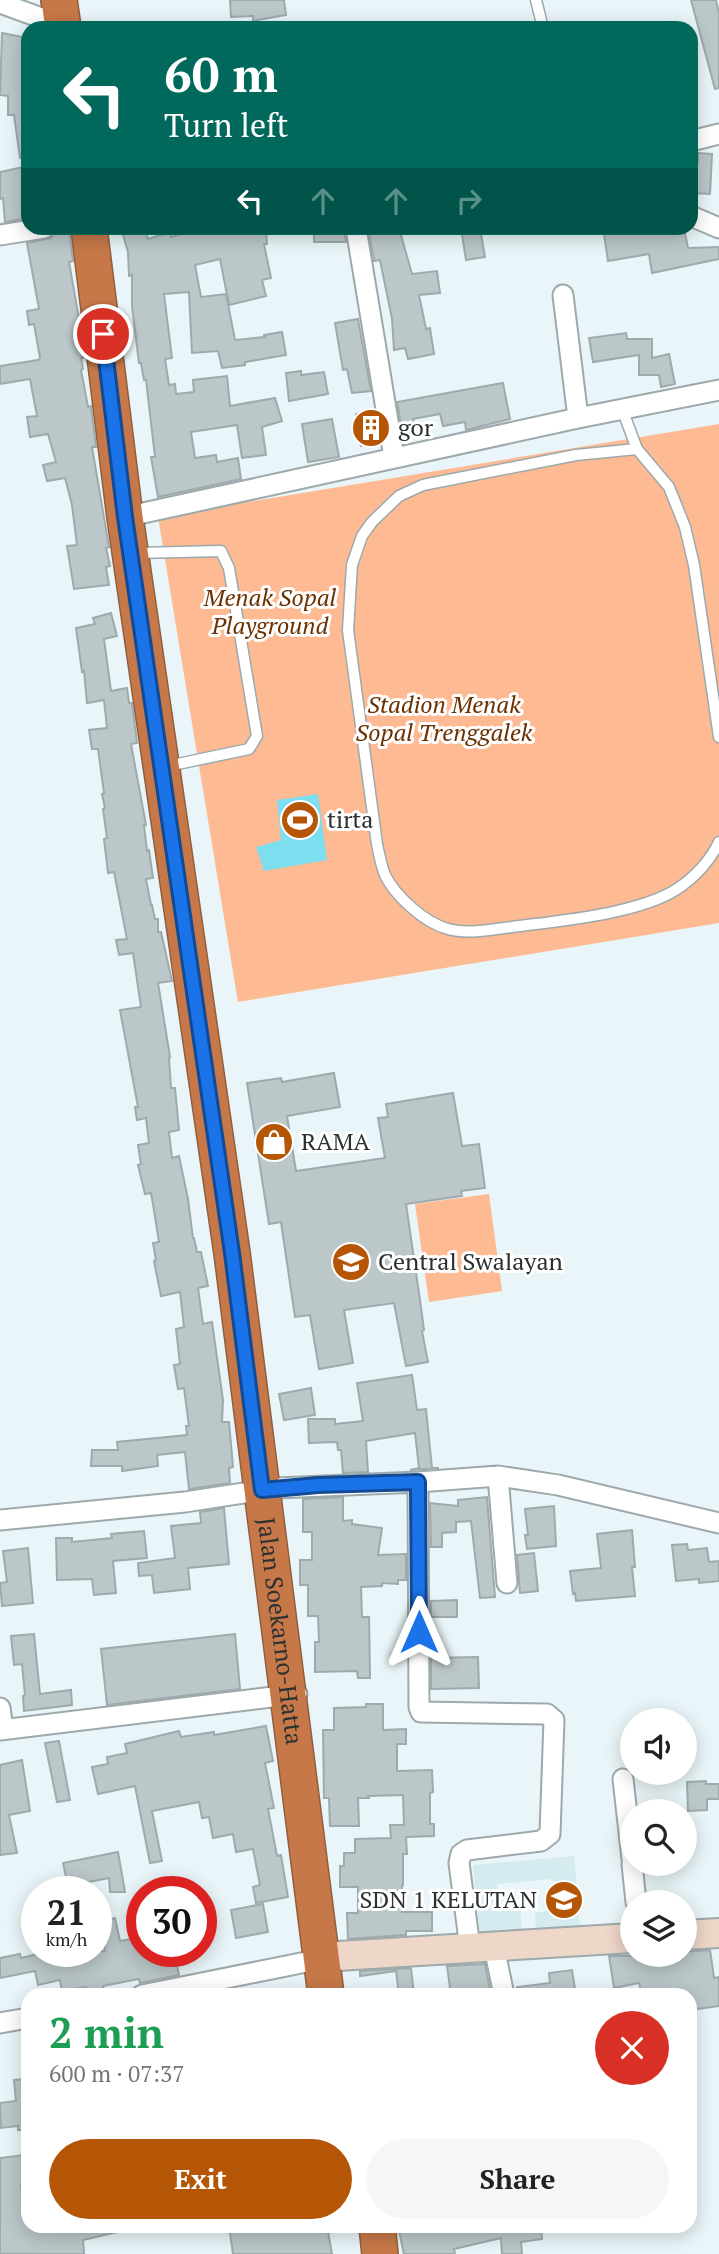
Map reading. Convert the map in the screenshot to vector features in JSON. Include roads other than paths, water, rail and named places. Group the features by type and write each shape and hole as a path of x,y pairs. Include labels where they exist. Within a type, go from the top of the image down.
{"highway":[{"name":"Jalan Soekarno-Hatta","path":"90,235 118,386"},
{"name":"Jalan Soekarno-Hatta","path":"107,235 118,386 134,515 239,1252 330,1958 341,1988"},
{"name":"Jalan Soekarno-Hatta","path":"327,1988 330,1958"},
{"path":"360,2233 363,2254"},
{"path":"377,2233 380,2254"}],"street":[{"path":"0,3 69,18"},
{"path":"698,139 719,134"},
{"path":"698,219 719,228"},
{"path":"0,235 21,232"},
{"path":"357,235 394,457"},
{"path":"563,295 578,418"},
{"path":"134,515 394,457 719,390"},
{"path":"0,1520 186,1502 269,1489 498,1476 558,1485 719,1524"},
{"path":"498,1476 507,1583"},
{"path":"418,1482 421,1712 547,1714 554,1720 550,1834 541,1841 467,1850 461,1854 459,1863 482,1948 501,1988"},
{"path":"0,1708 1,1730 296,1694"},
{"path":"697,1934 719,1933"},
{"path":"178,1988 330,1958 620,1939"},
{"path":"0,2023 21,2019"}],"lane":[{"path":"536,0 541,21"},
{"path":"622,409 637,449 669,486 685,527 694,565 719,737"},
{"path":"637,449 576,455 423,485 399,496 372,522 362,536 352,565 348,630 377,844 386,877 408,904 429,921 447,929 467,932 567,920 639,905 676,890 703,867 719,842"},
{"path":"140,553 221,551 227,562 257,736 249,749 171,766"}],"water":[{"name":"tirta","path":"318,794 327,860 264,871 256,847 281,840 277,800"}],"place":[{"name":"gor","path":"371,428"},
{"name":"tirta","path":"300,820"},
{"name":"RAMA","path":"274,1142"},
{"name":"Central Swalayan","path":"351,1262"},
{"name":"SDN 1 KELUTAN","path":"564,1900"}],"park label":[{"name":"Menak Sopal Playground","path":"270,612"},
{"name":"Stadion Menak Sopal Trenggalek","path":"444,719"}]}
